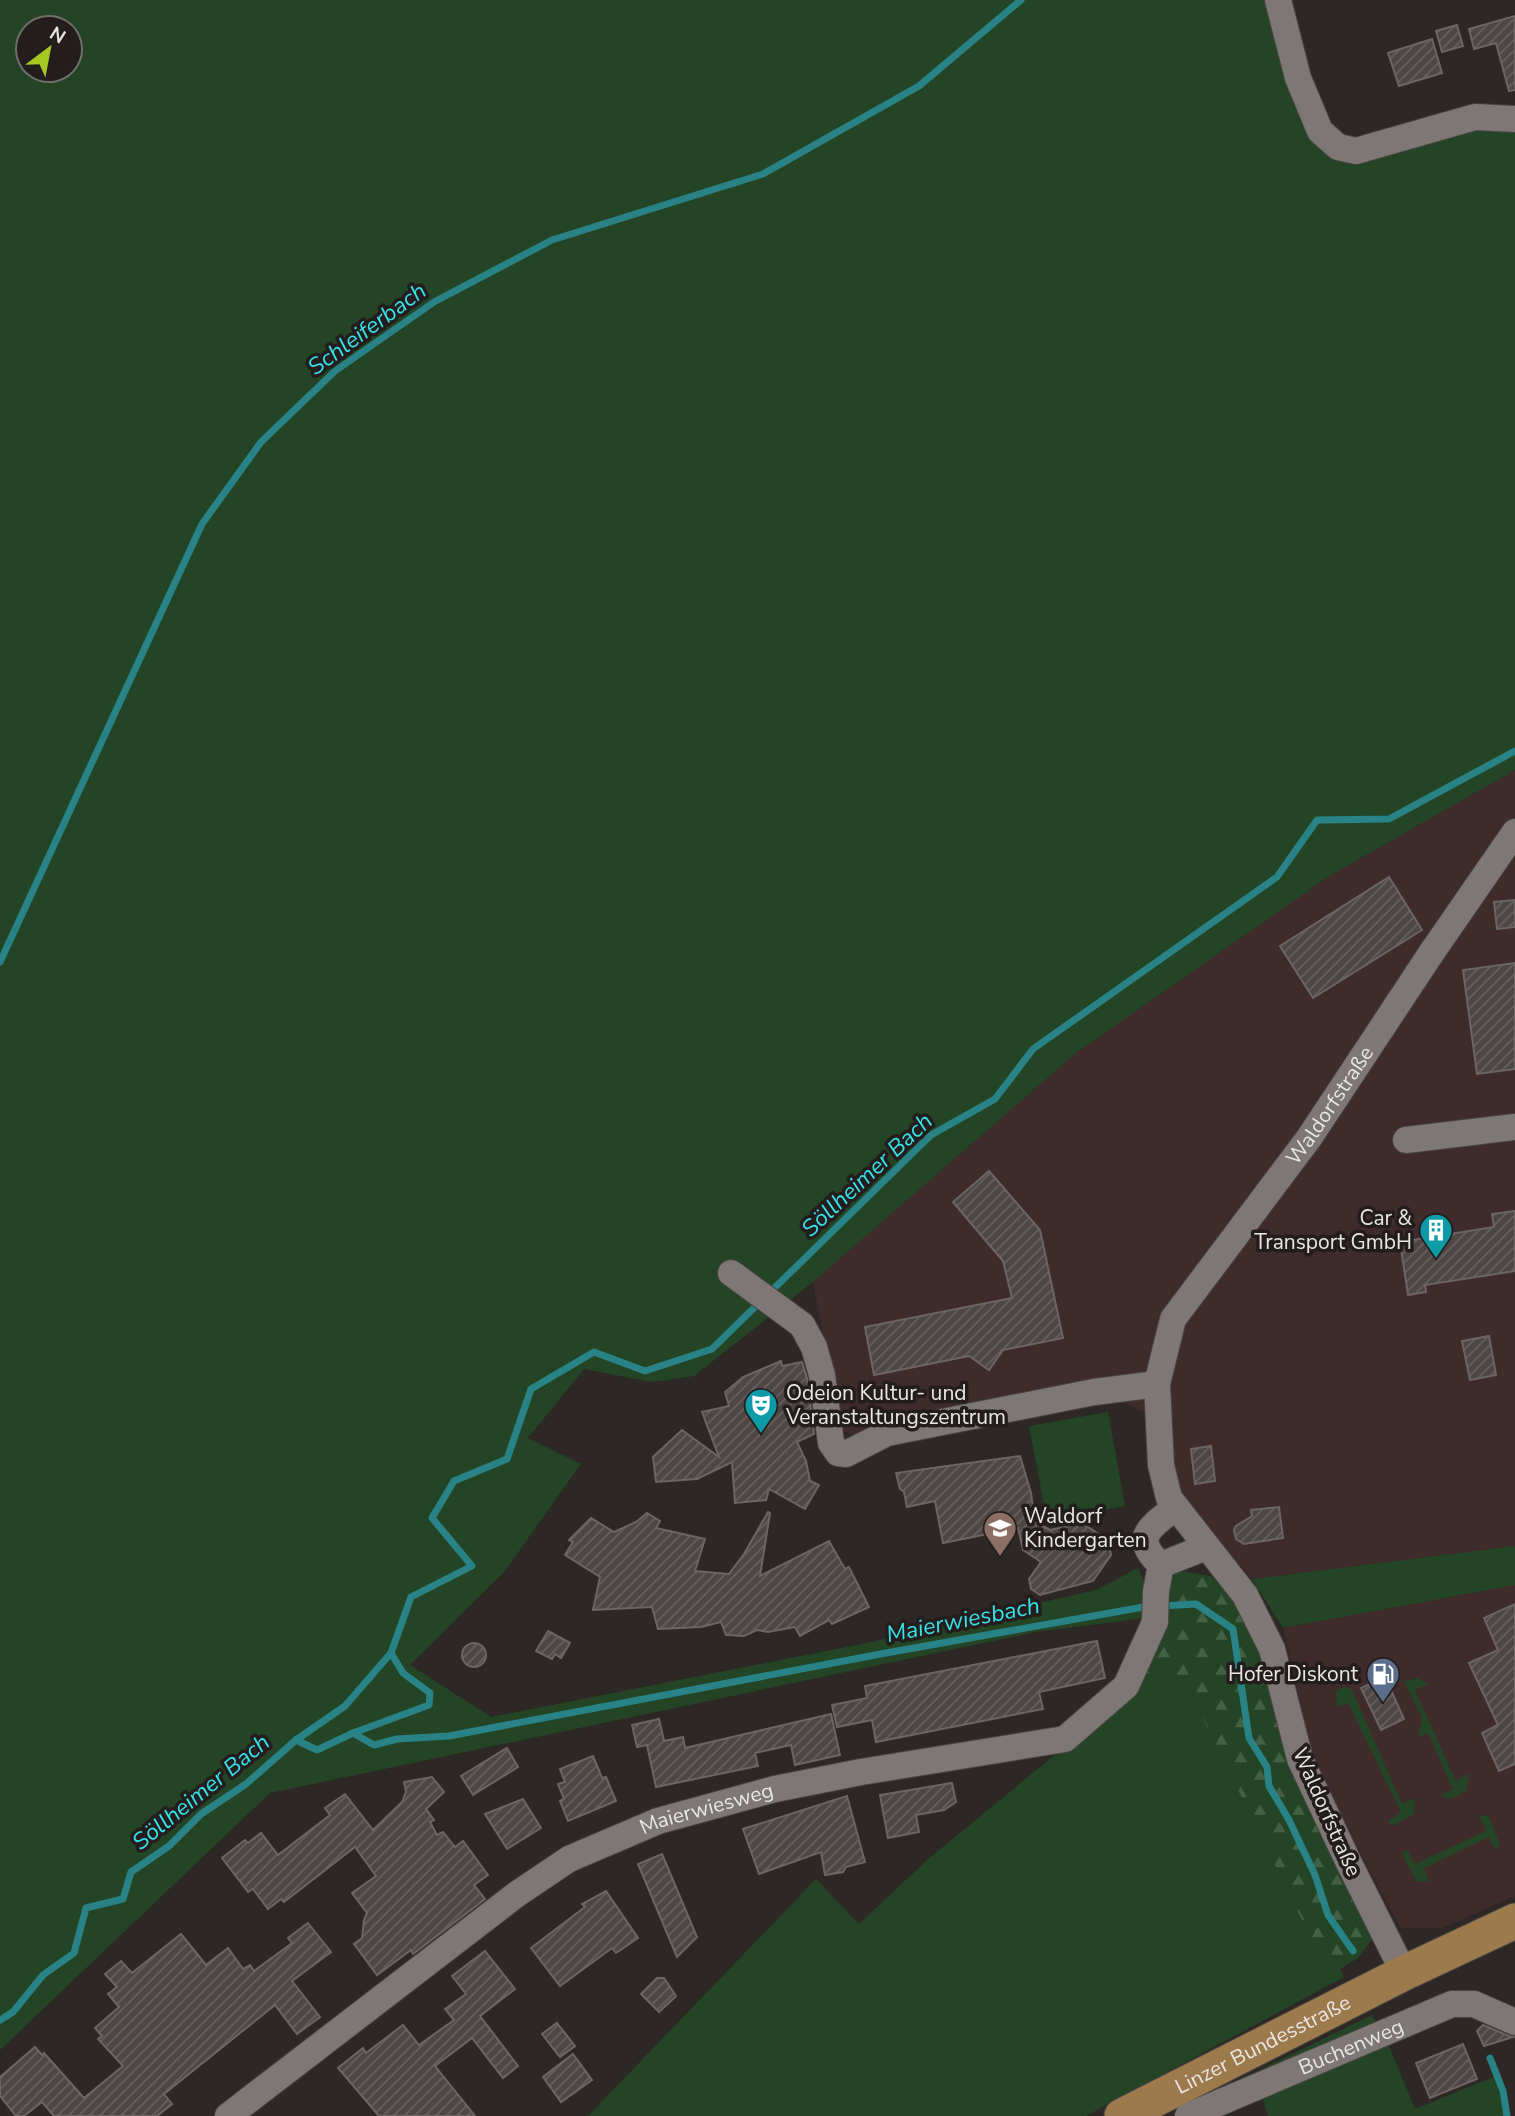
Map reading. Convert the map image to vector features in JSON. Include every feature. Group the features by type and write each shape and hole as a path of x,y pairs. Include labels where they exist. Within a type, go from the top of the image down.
{"main road":[{"name":"Linzer Bundesstraße","path":"1132,2114 1404,1973 1515,1921"}],"street":[{"path":"1278,0 1298,78 1320,131 1338,147 1356,151 1475,117 1515,119"},
{"name":"Waldorfstraße","path":"1404,1973 1300,1759 1272,1649 1245,1595 1169,1498 1161,1465 1157,1384 1173,1319 1310,1138 1432,952 1515,832"},
{"path":"1406,1140 1515,1127"},
{"path":"736,1277 802,1325 814,1348 822,1375 831,1443 838,1453 846,1454 887,1433 1094,1392 1157,1384"},
{"path":"1175,1508 1153,1525 1145,1540 1148,1553 1161,1565 1206,1547"},
{"name":"Maierwiesweg","path":"228,2116 511,1899 569,1859 648,1825 775,1789 860,1772 1065,1740 1126,1686 1155,1622 1156,1591 1161,1565"},
{"name":"Buchenweg","path":"1188,2116 1452,2004 1474,2004 1515,2022"}],"shaded area":[{"path":"1515,770 1515,1546 1252,1579 1181,1497 1172,1451 1174,1422 1139,1411 1117,1398 877,1444 841,1430 813,1282 1076,1053 1331,875"},
{"path":"1515,1585 1515,1896 1443,1928 1400,1928 1315,1766 1283,1628"}],"green space":[{"path":"0,0 1272,0 1336,153 1449,129 1515,125 1515,770 1331,875 1076,1053 813,1282 694,1376 652,1382 584,1369 528,1438 581,1464 504,1572 410,1665 491,1717 867,1643 1096,1590 1138,1568 1159,1616 1036,1632 270,1793 0,2050"},
{"path":"1108,1412 1125,1506 1047,1520 1029,1426"},
{"path":"1515,1546 1515,1585 1283,1628 1252,1579"},
{"path":"1180,1571 1211,1576 1231,1596 1264,1661 1287,1755 1372,1939 1358,1958 1340,1969 1323,1963 1182,1676 1143,1673 1149,1591"},
{"path":"1143,1673 1182,1676 1323,1962 1340,1969 1344,1977 1086,2116 588,2116 816,1879 859,1924 927,1860 1130,1693"},
{"path":"1418,1678 1429,1684 1415,1690 1456,1781 1469,1773 1467,1790 1452,1799 1440,1796 1453,1789 1428,1733 1418,1737 1422,1717 1404,1681"},
{"path":"1344,1686 1352,1690 1402,1804 1415,1798 1414,1814 1392,1826 1388,1821 1401,1812 1348,1703 1337,1707 1336,1691"},
{"path":"1488,1815 1500,1843 1495,1850 1489,1837 1424,1868 1429,1881 1417,1882 1402,1854 1407,1849 1415,1864 1486,1831 1479,1816"},
{"path":"1372,2015 1389,2046 1415,2109 1496,2076 1504,2116 1268,2116 1263,2099 1202,2098"}],"building":[{"path":"1515,16 1515,90 1509,91 1496,43 1474,49 1469,29"},
{"path":"1457,25 1463,46 1442,52 1436,31"},
{"path":"1432,39 1442,73 1399,86 1388,53"},
{"path":"1389,877 1422,930 1313,998 1280,946"},
{"path":"1515,900 1515,927 1497,929 1494,902"},
{"path":"1515,963 1515,1069 1477,1074 1463,970"},
{"path":"989,1171 1040,1230 1063,1338 1003,1350 989,1370 969,1356 874,1375 865,1327 1012,1298 1003,1261 953,1202"},
{"path":"1515,1211 1515,1271 1425,1285 1426,1292 1408,1295 1400,1242 1494,1227 1492,1214"},
{"path":"1489,1336 1496,1375 1470,1380 1462,1341"},
{"name":"Odeion Kultur- und Veranstaltungszentrum","path":"781,1361 782,1366 802,1362 807,1378 814,1434 797,1442 806,1461 810,1481 819,1485 805,1509 769,1489 766,1500 735,1503 732,1462 697,1479 656,1482 653,1457 682,1430 719,1457 702,1412 729,1406 725,1392 743,1377"},
{"path":"1211,1446 1215,1481 1195,1484 1191,1449"},
{"path":"1020,1456 1031,1493 1035,1522 1050,1530 1082,1523 1108,1540 1111,1555 1093,1581 1040,1595 1031,1589 1029,1579 1041,1562 1023,1550 1018,1528 943,1543 935,1501 907,1507 896,1473"},
{"path":"1279,1507 1283,1538 1244,1544 1236,1539 1236,1526 1252,1516 1251,1510"},
{"path":"768,1512 770,1513 760,1576 829,1541 845,1569 849,1567 869,1607 832,1624 829,1620 800,1636 795,1627 768,1632 757,1630 744,1636 726,1635 721,1622 701,1627 658,1629 652,1607 593,1610 600,1577 565,1555 573,1542 569,1540 591,1518 614,1532 636,1522 647,1513 660,1521 656,1528 705,1539 695,1571 729,1574"},
{"path":"1515,1604 1515,1764 1499,1771 1482,1733 1498,1725 1469,1663 1498,1650 1484,1618"},
{"path":"548,1631 570,1643 561,1658 555,1654 552,1659 536,1651"},
{"path":"1097,1641 1105,1678 1039,1692 1043,1709 876,1742 872,1720 837,1727 832,1705 867,1698 865,1686"},
{"path":"474,1643 482,1647 486,1655 482,1663 474,1667 466,1663 462,1655 466,1647"},
{"path":"1385,1677 1404,1719 1381,1730 1361,1688"},
{"path":"831,1714 840,1755 795,1765 791,1745 755,1753 758,1766 656,1787 647,1745 637,1747 632,1725 659,1719 664,1741 683,1737 685,1748"},
{"path":"507,1748 518,1767 473,1795 461,1776"},
{"path":"593,1756 616,1801 568,1821 560,1801 564,1799 558,1784 565,1782 560,1769"},
{"path":"432,1777 444,1792 426,1809 434,1820 430,1822 437,1835 443,1832 455,1847 463,1841 488,1875 474,1885 485,1899 413,1954 411,1950 377,1975 354,1944 362,1938 367,1913 352,1893 376,1876 355,1847 284,1902 281,1899 268,1909 253,1889 248,1892 222,1858 245,1840 248,1843 261,1833 278,1855 330,1815 325,1808 345,1794 373,1830 402,1802 406,1792 404,1782"},
{"path":"952,1783 956,1802 944,1810 916,1815 919,1832 888,1838 880,1795"},
{"path":"847,1796 865,1862 846,1867 843,1872 825,1875 821,1852 759,1874 743,1829"},
{"path":"523,1799 541,1828 507,1849 485,1814"},
{"path":"662,1854 697,1937 677,1957 638,1864"},
{"path":"606,1891 638,1938 616,1953 612,1948 560,1986 531,1948 585,1907 582,1904"},
{"path":"308,1923 331,1952 292,1981 320,2017 297,2034 275,2005 164,2094 172,2104 157,2116 54,2116 42,2102 24,2116 16,2116 0,2096 0,2077 35,2047 42,2055 44,2053 84,2098 123,2066 98,2039 102,2036 95,2028 119,2007 108,1994 117,1987 105,1974 121,1961 132,1973 181,1934 206,1965 228,1948 243,1969 250,1965 254,1971 292,1943 288,1938"},
{"path":"485,1951 515,1989 480,2016 518,2066 503,2078 472,2038 435,2066 475,2116 379,2116 338,2068 363,2048 366,2053 403,2025 419,2045 454,2020 445,2009 466,1994 452,1976"},
{"path":"657,1978 664,1978 676,1996 659,2012 641,1994"},
{"path":"557,2023 575,2046 560,2057 542,2034"},
{"path":"1483,2025 1513,2037 1484,2046 1477,2031"},
{"path":"1463,2044 1477,2079 1430,2098 1416,2063"},
{"path":"573,2054 592,2080 561,2102 543,2077"}],"waterway":[{"name":"Schleiferbach","path":"0,962 202,524 261,442 335,371 434,302 552,240 763,174 919,86 1021,0"},
{"name":"Söllheimer Bach","path":"0,2020 13,2012 43,1975 74,1953 86,1908 123,1899 131,1872 169,1846 201,1814 246,1784 296,1740 345,1706 391,1653 411,1597 472,1566 432,1518 454,1481 507,1459 531,1389 594,1352 645,1371 712,1349 931,1135 995,1099 1033,1049 1277,877 1317,820 1389,819 1515,751"},
{"name":"Maierwiesbach","path":"1161,1606 1196,1604 1233,1629 1249,1738 1267,1767 1269,1786 1289,1820 1315,1875 1328,1915 1353,1951"},
{"name":"Maierwiesbach","path":"353,1733 374,1745 397,1739 449,1736 1149,1606"},
{"name":"Söllheimer Bach","path":"296,1740 317,1750 353,1733 429,1705 430,1693 403,1673 391,1653"},
{"path":"1490,2058 1503,2091 1507,2116"}],"place":[{"name":"Car & Transport GmbH","path":"1436,1260"},
{"name":"Odeion Kultur- und Veranstaltungszentrum","path":"761,1435"},
{"name":"Waldorf Kindergarten","path":"1000,1558"},
{"name":"Hofer Diskont","path":"1383,1704"}]}
